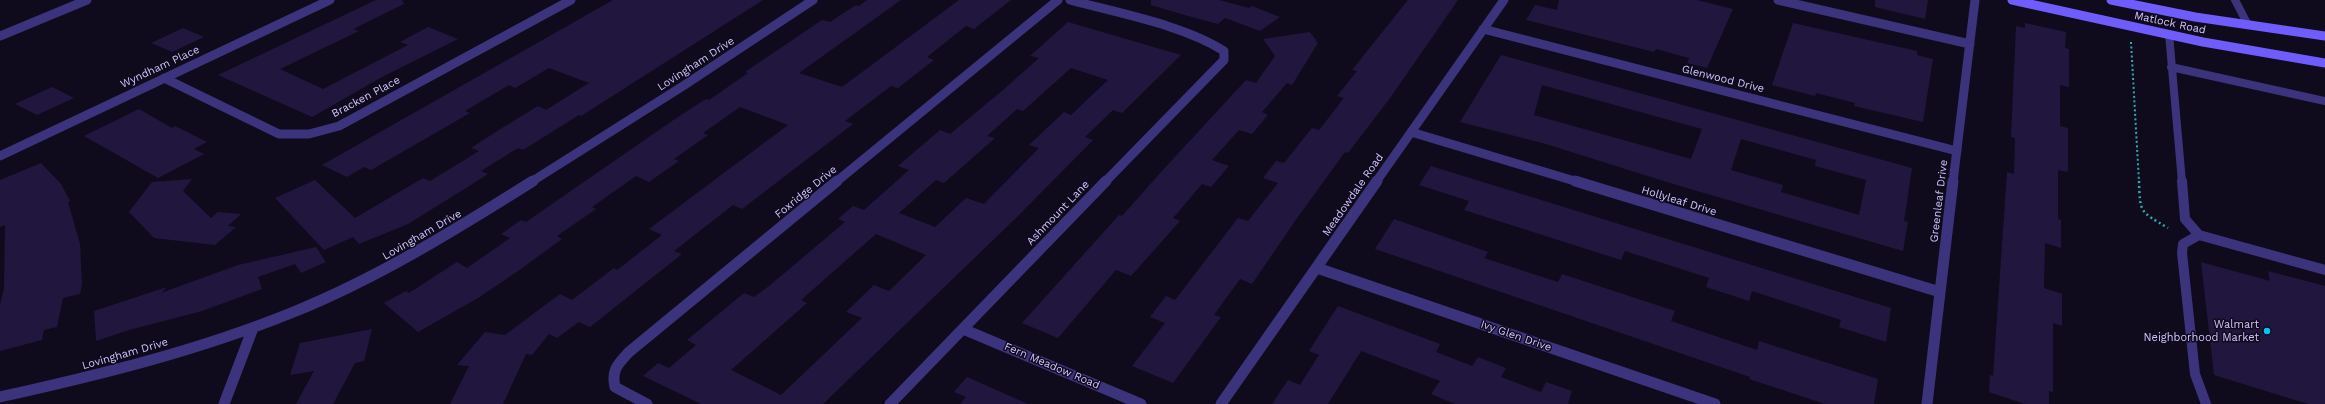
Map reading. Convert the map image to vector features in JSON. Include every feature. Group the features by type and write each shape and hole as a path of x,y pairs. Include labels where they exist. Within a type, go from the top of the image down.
{"main road":[{"name":"Matlock Road","path":"2012,0 2169,34 2325,63"},
{"name":"Matlock Road","path":"2111,0 2248,25 2325,36"}],"street":[{"path":"0,36 87,0"},
{"name":"Wyndham Place","path":"0,156 330,0"},
{"name":"Bracken Place","path":"164,78 278,134 295,136 320,133 339,126 570,0"},
{"name":"Lovingham Drive","path":"0,397 85,378 252,328 382,272 479,215 701,76 813,0"},
{"name":"Foxridge Drive","path":"647,404 615,387 611,376 614,367 629,352 1058,0"},
{"name":"Ashmount Lane","path":"890,404 1224,60 1224,51 1220,46 1070,0"},
{"name":"Meadowdale Road","path":"1221,404 1504,0"},
{"path":"1778,0 1970,44"},
{"name":"Greenleaf Drive","path":"1927,404 1975,0"},
{"name":"Glenwood Drive","path":"1483,29 1957,151"},
{"name":"Hollyleaf Drive","path":"1411,132 1940,292"},
{"name":"Ivy Glen Drive","path":"1317,268 1715,404"},
{"path":"224,404 252,328"},
{"name":"Fern Meadow Road","path":"963,329 1141,404"}],"lane":[{"path":"2235,0 2248,25"},
{"path":"2169,34 2185,219 2198,236 2325,270"},
{"path":"2171,67 2325,101"},
{"path":"2198,236 2183,244 2182,253 2195,374 2206,404"}],"path":[{"path":"2131,34 2140,208 2144,214 2168,228"}],"building":[{"path":"376,0 402,0 404,4 353,29 359,31 280,69 323,89 408,45 400,42 428,27 458,39 382,77 312,117 218,75"},
{"path":"613,0 763,0 581,116 579,115 523,150 518,148 481,171 488,174 408,224 359,244 353,237 324,250 275,198 315,180 355,218 423,178 430,181 479,151 471,148 502,128 538,106 546,110 589,83 549,68 515,88 509,85 465,111 470,113 371,170 364,167 347,177 322,165"},
{"path":"867,0 901,0 799,73 842,87 959,0 1011,0 974,29 966,26 927,57 934,60 898,88 891,86 845,121 853,124 742,209 733,205 674,251 682,254 590,327 579,322 557,338 549,334 532,355 526,354 503,404 450,404 469,366 457,365 485,332 505,335 560,294 572,300 614,268 617,270 662,235 649,229 788,125 740,107 703,133 708,135 674,159 679,161 649,182 636,176 592,207 596,209 557,236 562,239 518,271 478,298 418,332 384,303 406,291 409,293 457,262 467,268 510,238 501,234 521,220 526,222 672,121 706,99 709,100 748,73 745,72 822,20 830,22 856,5 859,6"},
{"path":"1151,0 1219,0 1249,8 1252,6 1280,17 1260,31 1225,18 1218,24 1188,16 1151,5"},
{"path":"1408,0 1458,0 1390,98 1348,153 1345,152 1252,284 1240,279 1214,315 1221,317 1173,383 1132,366 1165,323 1150,317 1166,296 1175,300 1238,218 1248,221 1278,183 1263,178 1276,161 1284,163 1312,128 1319,130 1344,98 1337,96 1357,71 1352,70"},
{"path":"1559,0 1697,0 1733,9 1707,68 1687,63 1689,58 1656,49 1654,52 1526,20 1535,5 1557,10"},
{"path":"1875,0 1928,0 1925,19 1875,7"},
{"path":"1068,22 1181,55 1122,113 1113,110 1085,137 1093,140 1017,217 823,404 701,404 643,376 658,363 669,368 696,345 687,340 744,293 754,297 769,286 845,222 838,219 853,206 864,210 909,170 898,166 940,130 950,134 1039,58 1030,56","holes":["1071,68 1108,80 1071,115 1064,112 1029,145 1039,148 984,204 966,198 935,227 899,213 936,180 944,183 995,138 987,136 1017,109 1023,111","876,234 926,255 889,291 874,285 846,312 862,318 781,395 731,370 807,303 801,300"]},
{"path":"1793,23 1917,51 1917,55 1933,59 1923,122 1854,106 1855,103 1816,93 1815,96 1772,85"},
{"path":"2025,23 2066,32 2065,48 2069,49 2069,87 2060,85 2060,126 2068,128 2068,172 2058,170 2058,219 2061,220 2061,248 2045,243 2044,288 2062,294 2062,326 2053,323 2053,392 2049,391 2049,404 2025,404 1989,392 1990,375 1993,376 2007,172 2014,174 2015,138 2011,137 2016,26 2025,28"},
{"path":"183,28 204,37 172,52 151,43"},
{"path":"1310,32 1318,43 1292,85 1287,83 1262,112 1268,115 1252,134 1239,130 1212,160 1229,166 1211,187 1202,184 1173,218 1180,221 1131,276 1116,270 1058,338 1022,323 1119,215 1122,216 1246,80 1256,83 1275,56 1263,39"},
{"path":"1501,55 1912,168 1904,221 1908,222 1903,251 1670,183 1546,144 1460,122","holes":["1542,85 1702,129 1691,159 1534,115","1741,139 1816,160 1815,166 1866,180 1859,215 1781,192 1783,185 1731,170"]},
{"path":"52,87 74,98 37,115 15,104"},
{"path":"139,109 172,128 175,126 207,142 194,149 204,154 158,178 84,136"},
{"path":"41,163 61,184 70,201 68,202 80,244 82,284 80,294 63,298 57,327 44,330 42,340 0,351 0,304 4,289 5,225 0,227 0,180"},
{"path":"1431,166 1891,308 1886,342 1839,327 1841,320 1752,291 1749,301 1706,287 1709,278 1625,251 1621,260 1464,210 1469,201 1419,185"},
{"path":"192,179 183,191 211,218 218,212 241,214 228,226 236,227 215,245 154,238 129,212 152,182"},
{"path":"1394,219 1488,252 1484,258 1558,282 1562,274 1675,311 1671,321 1757,350 1759,341 1878,379 1874,404 1825,404 1375,249"},
{"path":"316,247 326,262 301,273 295,264 258,277 262,289 202,311 129,330 96,341 94,311 167,287 161,293 238,265"},
{"name":"Walmart Neighborhood Market","path":"2201,262 2270,281 2268,271 2325,286 2325,404 2308,404 2214,375"},
{"path":"1338,306 1440,344 1436,352 1472,366 1478,357 1506,368 1501,377 1541,392 1546,382 1572,391 1568,404 1455,404 1431,394 1440,381 1361,351 1328,404 1272,404 1288,380 1300,385 1319,355 1309,351"},
{"path":"372,329 364,361 355,363 333,404 296,404 314,371 290,375 300,343"},
{"path":"967,377 1028,404 960,404 966,397 954,392"}],"place":[{"name":"Walmart Neighborhood Market","path":"2267,331"}]}
